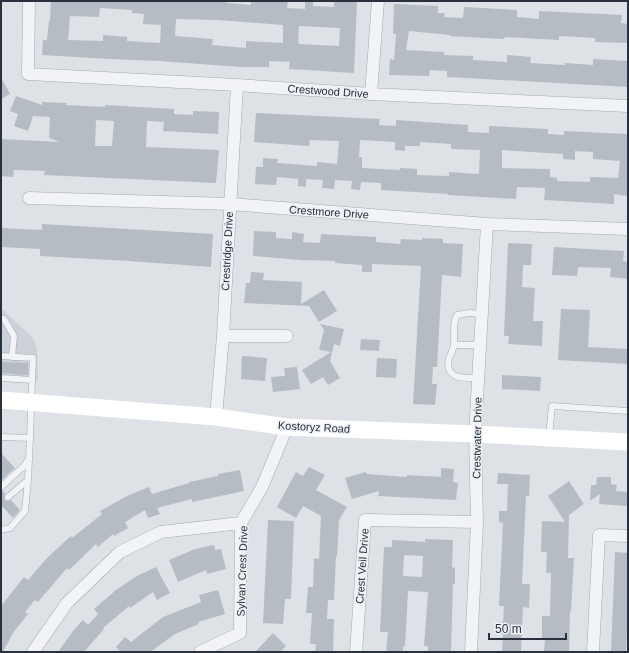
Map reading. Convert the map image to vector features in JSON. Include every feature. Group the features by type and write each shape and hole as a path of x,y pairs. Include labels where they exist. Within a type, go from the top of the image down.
{"main road":[{"name":"Kostoryz Road","path":"1,400 216,417 287,427 475,434 628,442"}],"street":[{"name":"Crestwood Drive","path":"29,1 28,74 371,94 628,106"},
{"path":"371,94 378,1"},
{"name":"Crestridge Drive","path":"216,417 223,336 237,85"},
{"name":"Crestmore Drive","path":"29,198 230,204 487,224 628,229"},
{"name":"Crestwater Drive","path":"471,652 477,522 475,434 487,224"},
{"path":"223,336 287,336"},
{"name":"Sylvan Crest Drive","path":"200,652 240,633 241,523 262,488 287,427"},
{"name":"Crest Veil Drive","path":"356,652 365,520 477,522"},
{"path":"34,652 67,603 120,552 161,532 241,523"},
{"path":"593,652 599,535 628,536"}],"lane":[{"path":"478,378 457,377 451,373 448,366 454,345 454,323 457,315 469,313 482,314"},
{"path":"1,319 4,319 14,336 7,358 22,360 33,358 30,458 25,511 10,528 1,530"},
{"path":"454,345 480,345"},
{"path":"5,376 21,377 32,380"},
{"path":"549,438 552,406 628,411"},
{"path":"1,437 30,438"},
{"path":"1,487 24,466 30,458"},
{"path":"8,497 28,480"}],"shaded area":[{"path":"1,308 34,339 37,348 38,380 1,378"}],"building":[{"path":"51,1 227,1 227,3 251,5 251,1 288,1 287,8 305,9 305,1 313,1 313,6 334,7 334,1 357,2 354,73 289,69 290,62 269,61 269,67 241,67 42,55 43,40 47,40","holes":["100,8 132,10 132,13 144,14 143,24 161,25 160,43 127,41 127,37 103,35 103,41 68,40 70,16 99,17","176,19 218,20 283,25 283,43 246,41 246,48 212,45 213,39 175,36","299,26 340,28 339,46 299,44"]},
{"path":"394,4 438,6 438,13 445,13 444,17 463,18 464,7 517,10 517,17 539,19 539,11 622,15 621,23 628,24 628,43 595,42 595,38 559,36 559,40 505,37 504,39 450,36 409,31 406,50 444,52 444,55 473,56 473,60 507,62 507,55 531,57 530,63 565,65 565,63 593,65 593,59 628,61 628,87 447,77 447,71 430,70 429,76 389,75 390,59 394,60 396,34 393,34"},
{"path":"1,77 10,94 1,99"},
{"path":"16,96 42,105 42,102 67,103 66,105 105,107 105,105 174,109 174,114 193,115 193,111 219,112 218,134 163,131 164,122 147,121 146,147 219,150 216,183 44,175 45,171 14,170 13,177 1,176 1,139 60,142 49,138 50,117 33,116 28,131 14,126 18,114 10,111","holes":["96,120 114,121 112,146 95,146"]},
{"path":"256,113 380,119 379,125 396,126 396,120 468,125 468,132 489,133 489,126 548,129 548,134 564,135 564,131 628,134 628,196 614,194 614,204 544,200 545,188 517,187 516,199 381,190 381,183 361,182 360,190 351,189 352,181 335,180 334,189 322,188 323,180 306,179 306,187 298,186 298,179 277,177 276,185 255,184 256,167 263,167 263,158 278,159 277,163 317,166 317,162 337,164 339,141 310,140 309,146 254,142","holes":["360,140 395,142 395,150 405,151 405,146 420,146 420,142 451,144 451,149 480,150 479,174 449,172 449,176 417,175 417,169 400,168 400,170 362,168 362,157 359,157","502,150 563,154 563,159 575,160 575,151 593,152 593,159 620,161 618,178 590,177 590,182 557,181 557,178 550,177 550,169 502,168"]},
{"path":"42,224 213,234 211,267 40,256 40,249 1,247 1,228 42,230"},
{"path":"254,231 276,232 276,238 292,239 292,232 304,234 303,242 320,243 321,234 376,237 376,242 400,244 401,239 422,240 422,238 443,239 443,243 463,244 461,277 442,275 437,367 433,367 432,384 437,384 435,405 413,404 421,266 372,264 372,272 362,272 362,265 335,263 335,261 253,256"},
{"path":"508,243 532,244 531,265 523,265 522,287 535,288 533,321 543,321 542,346 508,344 509,336 504,336"},
{"path":"554,247 624,251 623,261 628,262 628,279 610,277 611,268 578,267 577,276 552,275"},
{"path":"251,272 264,273 263,280 302,282 301,304 324,290 337,311 319,322 309,306 244,303 246,283 250,283"},
{"path":"561,309 590,310 588,347 628,349 628,364 558,360"},
{"path":"320,324 344,329 340,346 334,344 330,361 340,378 328,385 323,377 311,384 302,370 331,352 319,350 324,330"},
{"path":"361,339 380,340 379,351 360,350"},
{"path":"242,356 267,358 265,381 241,379"},
{"path":"377,358 397,359 396,378 376,377"},
{"path":"1,362 28,363 28,375 1,373"},
{"path":"297,367 300,389 273,392 271,377 285,376 284,368"},
{"path":"502,375 541,377 540,391 502,389"},
{"path":"1,453 15,468 1,481"},
{"path":"309,467 325,475 316,490 347,507 339,520 334,600 328,600 327,619 334,619 333,652 315,652 316,644 310,644 312,613 306,613 308,587 313,587 314,558 319,559 321,516 303,506 296,518 277,507 296,472 303,476"},
{"path":"441,468 454,469 453,482 458,483 456,500 378,496 379,491 352,499 345,478 366,472 367,474 407,477 407,475 441,477"},
{"path":"240,470 244,491 192,502 192,499 157,508 160,514 148,518 145,510 125,522 128,528 114,536 113,534 98,547 96,544 69,570 67,568 38,602 35,600 25,612 28,614 13,633 3,652 1,652 1,606 24,577 28,580 48,557 71,536 72,538 102,514 100,511 129,495 149,487 152,494 189,482 218,476 218,474"},
{"path":"498,473 530,475 529,496 526,496 522,584 530,584 529,608 523,607 521,652 502,652 503,634 498,634 499,622 503,622 504,606 499,606 503,523 499,522 499,511 507,511 508,484 497,484"},
{"path":"597,477 611,477 611,484 617,485 616,491 628,492 628,506 599,504 600,494 590,501 591,485 596,485"},
{"path":"569,481 584,504 569,515 568,558 574,558 569,652 544,652 545,638 542,638 542,616 550,616 551,573 546,573 547,552 541,552 542,521 565,522 548,496"},
{"path":"1,491 5,494 5,500 11,500 20,510 13,518 1,505"},
{"path":"268,520 294,521 291,599 285,599 283,624 263,623"},
{"path":"425,539 453,540 452,567 455,568 455,584 453,584 451,652 428,652 428,646 424,646 428,592 408,591 405,646 403,646 403,652 386,652 388,632 380,632 384,547 392,547 392,540 425,542","holes":["404,555 423,556 422,577 403,576"]},
{"path":"214,545 215,550 221,549 226,569 207,574 206,570 178,582 169,560 195,549"},
{"path":"615,552 628,553 628,632 626,652 611,652"},
{"path":"156,567 170,593 157,600 153,592 130,608 129,606 103,628 104,629 84,652 58,652 83,620 88,625 98,614 94,609 116,590 137,576"},
{"path":"218,590 225,614 198,622 199,624 175,634 150,652 121,652 116,647 125,637 131,642 163,617 201,602 199,595"},
{"path":"273,633 286,646 280,652 255,652"}]}
